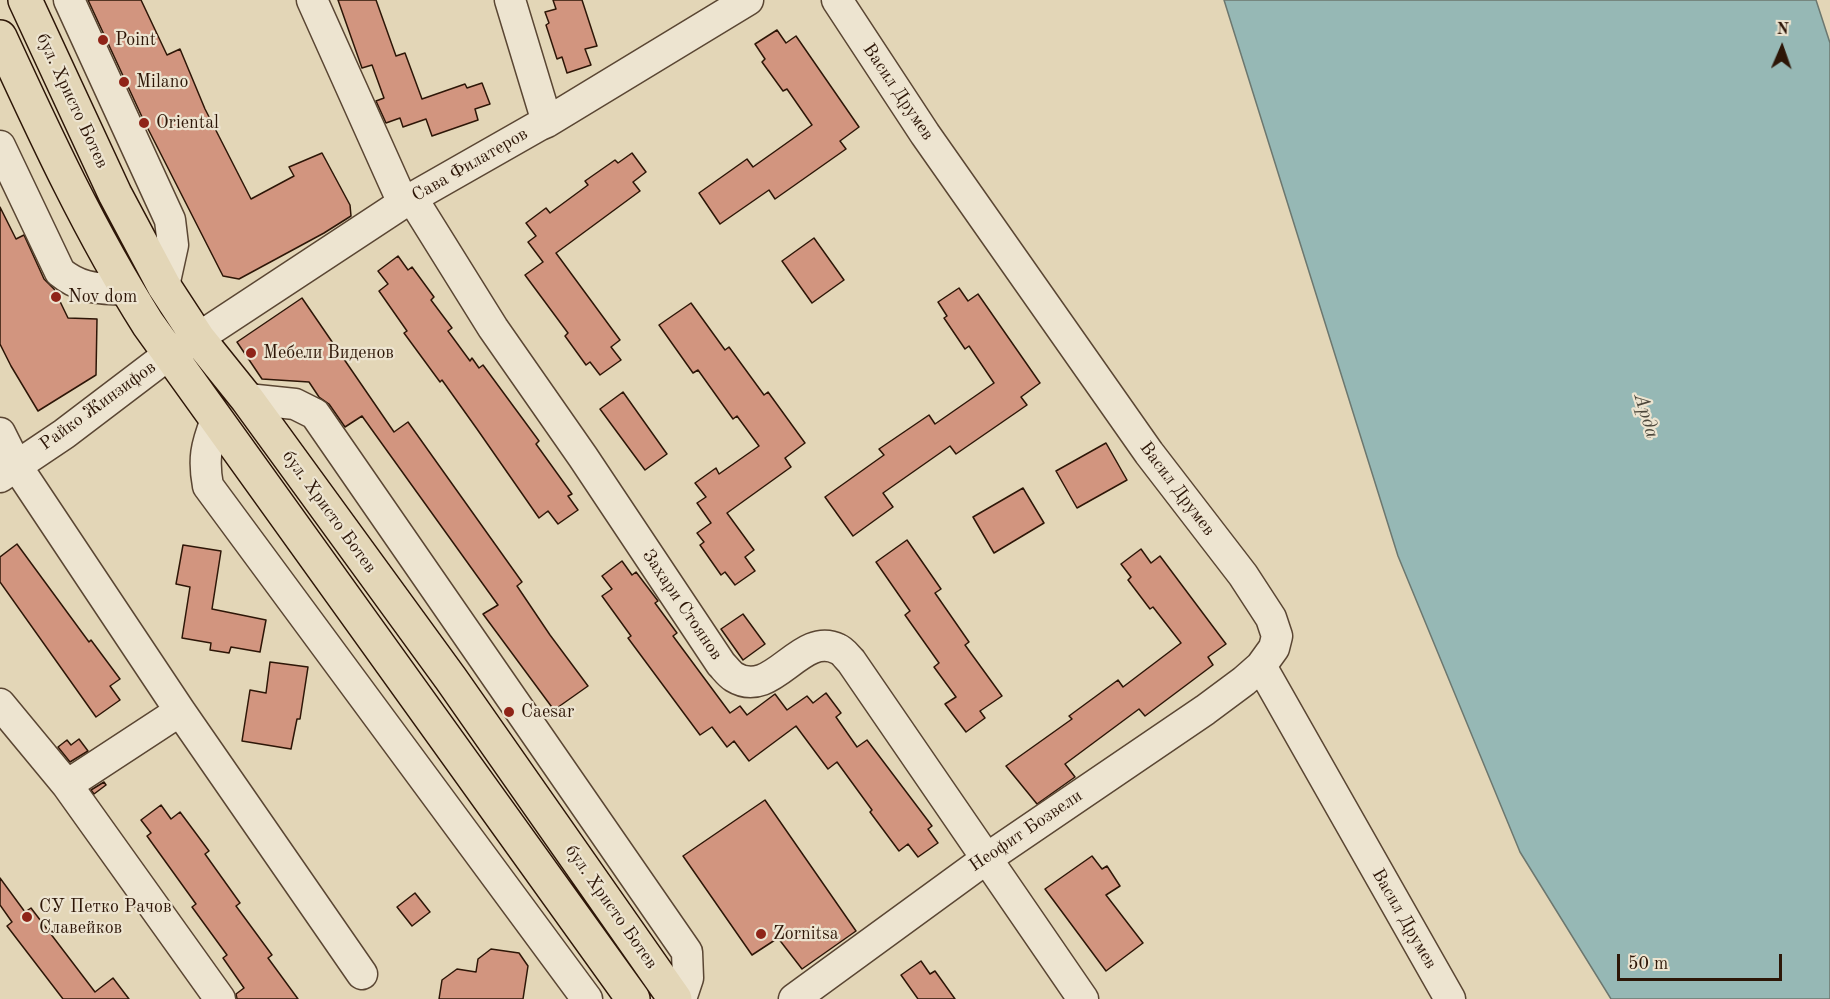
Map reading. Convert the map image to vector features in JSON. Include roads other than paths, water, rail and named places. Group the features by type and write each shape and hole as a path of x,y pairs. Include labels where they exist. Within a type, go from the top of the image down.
{"main road":[{"name":"бул. Христо Ботев","path":"25,0 115,194 164,286 198,338 247,399 451,679 675,999"},
{"name":"бул. Христо Ботев","path":"0,37 66,179 126,290 168,355 633,999"}],"street":[{"path":"69,0 170,220 173,245 164,286"},
{"path":"312,0 407,201"},
{"path":"510,0 547,122"},
{"name":"Сава Филатеров","path":"198,338 407,201 547,122 748,0"},
{"name":"Васил Друмев","path":"837,0 925,135 1149,453 1243,575 1271,618 1277,636 1274,648 1261,666 1450,999"},
{"path":"0,146 60,272 72,282 88,287 126,290"},
{"name":"Захари Стоянов","path":"407,201 583,457 721,664 733,677 748,682 760,681 813,648 826,645 840,650 851,661 1083,999"},
{"name":"Райко Жинзифов","path":"8,471 64,434 168,355 198,338"},
{"path":"247,399 295,404 315,414 687,952 688,978 681,999"},
{"path":"216,420 209,438 204,463 208,486 587,999"},
{"path":"0,433 8,471 180,711 362,974"},
{"name":"Неофит Бозвели","path":"794,999 986,859 1205,710 1261,666"},
{"path":"0,704 67,785 220,999"},
{"path":"67,785 180,711"}],"water":[{"name":"Арда","path":"1224,0 1816,0 1830,43 1830,999 1611,999 1520,852 1398,556"}],"place":[{"name":"Point","path":"103,40"},
{"name":"Milano","path":"124,82"},
{"name":"Oriental","path":"144,123"},
{"name":"Nov dom","path":"56,297"},
{"name":"Мебели Виденов","path":"251,353"},
{"name":"Caesar","path":"509,712"},
{"name":"СУ Петко Рачов Славейков","path":"27,917"},
{"name":"Zornitsa","path":"761,934"}]}
